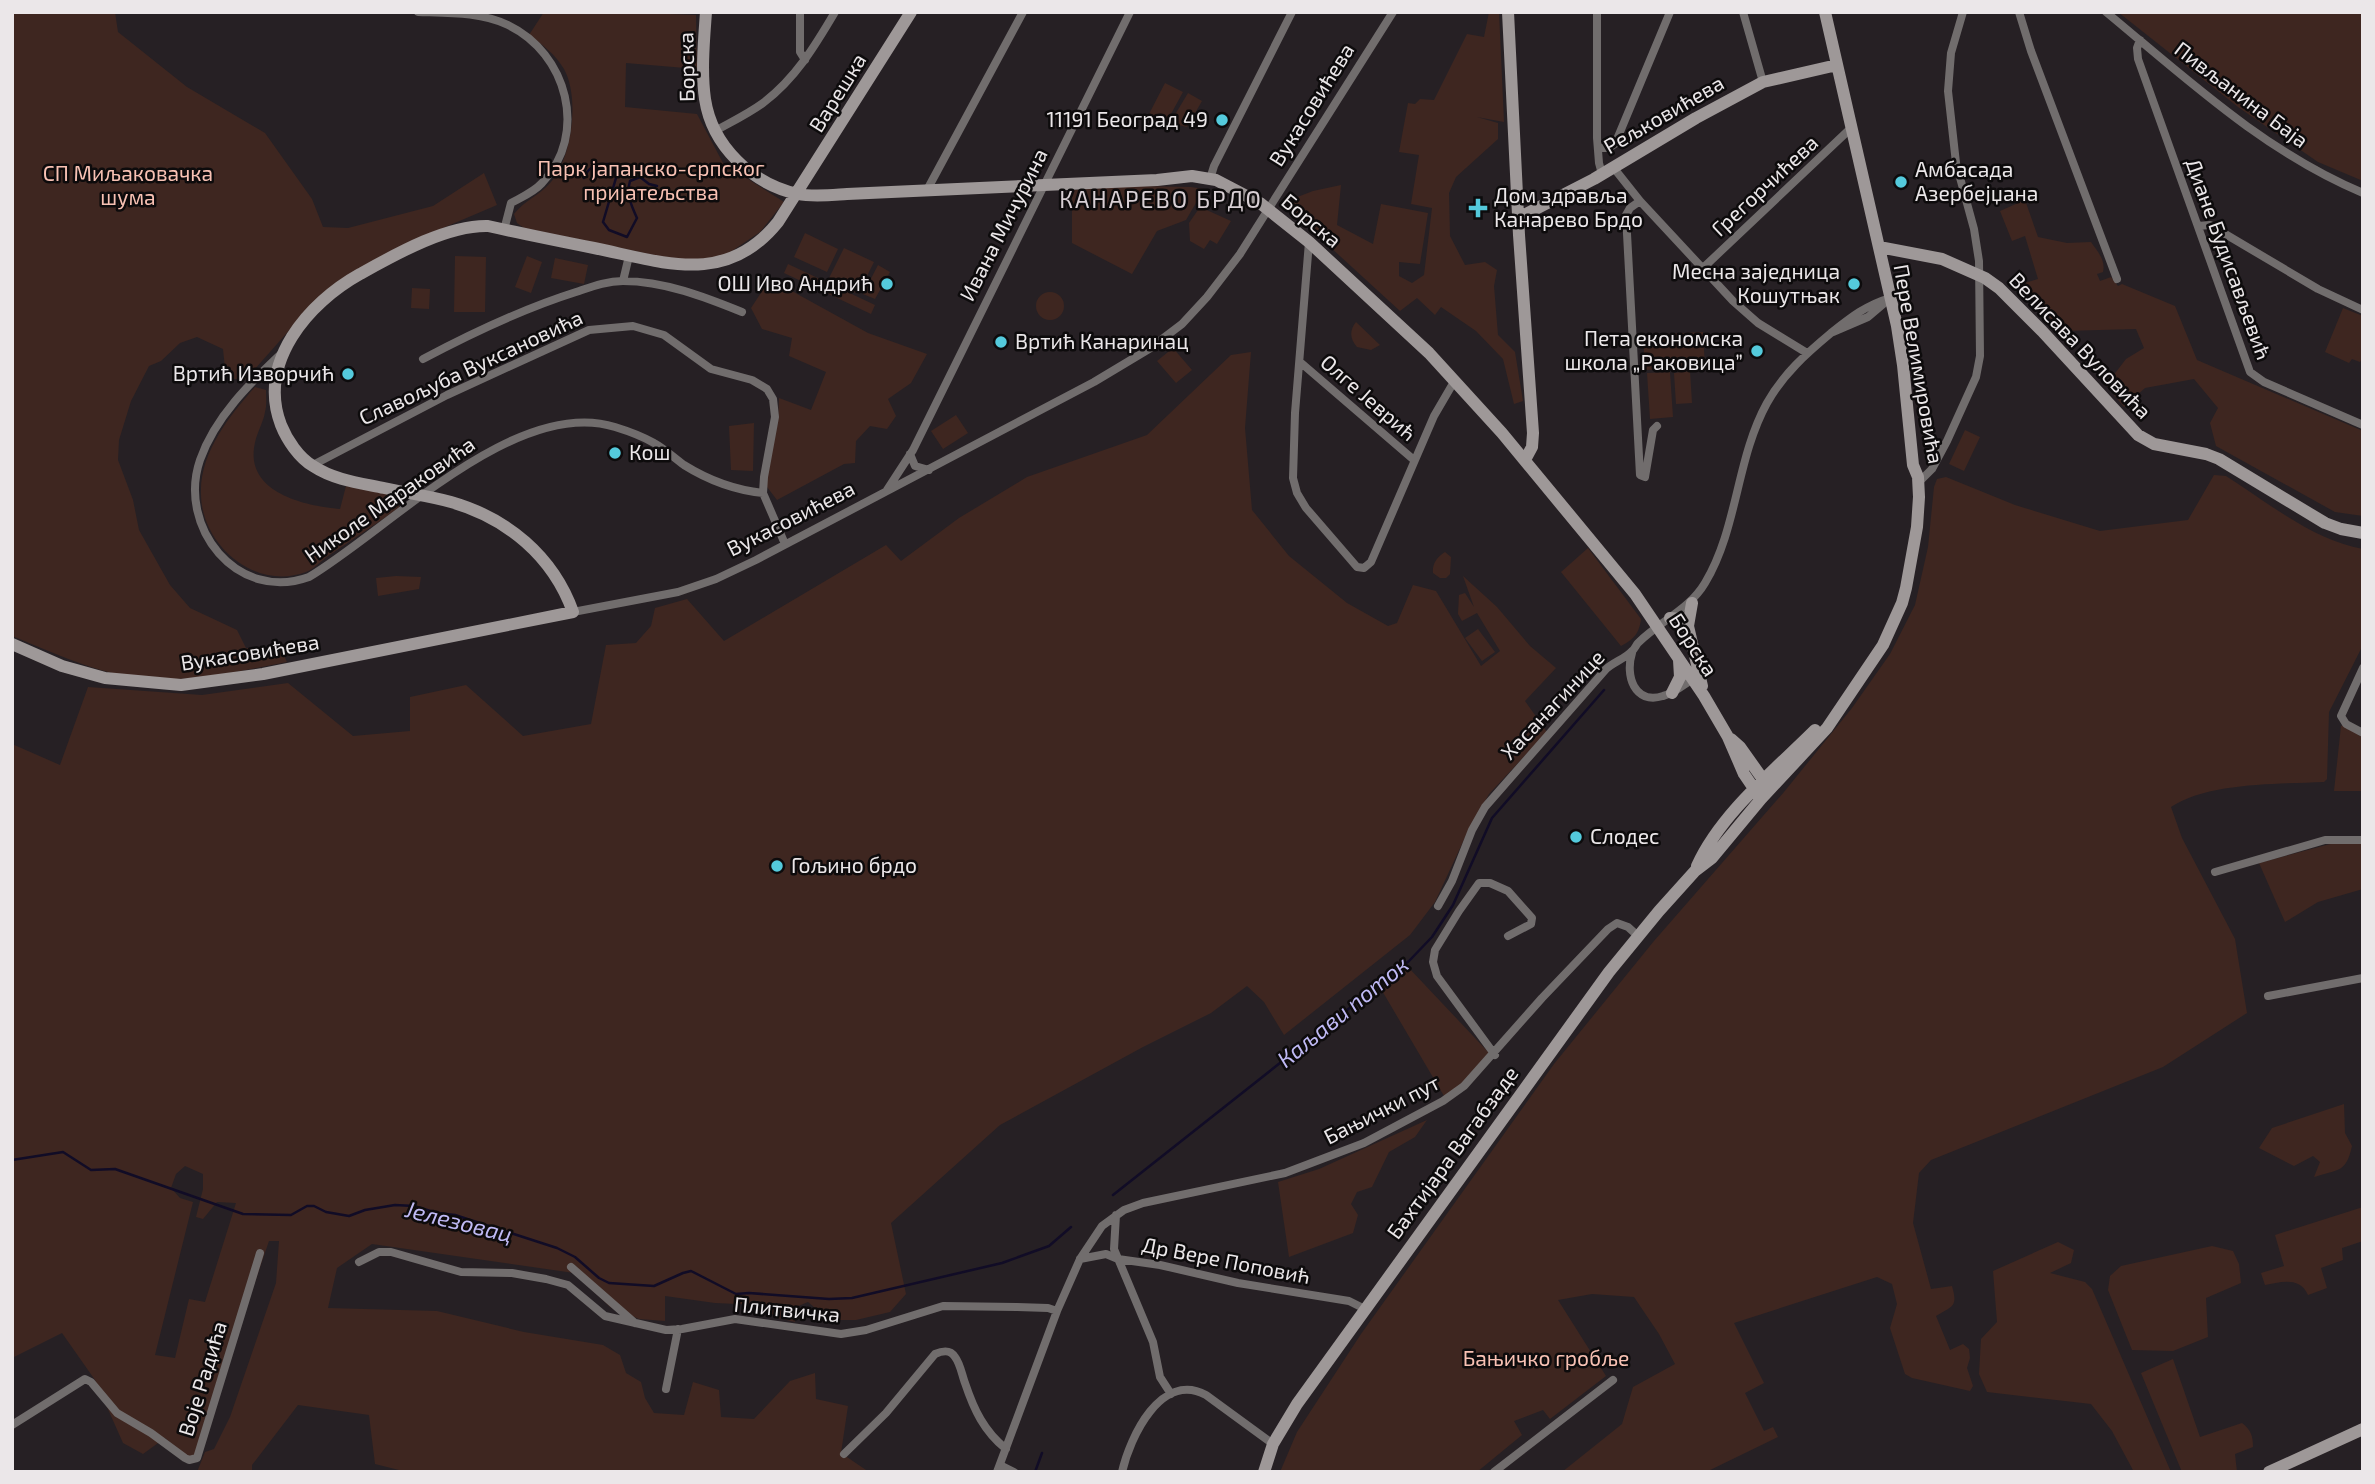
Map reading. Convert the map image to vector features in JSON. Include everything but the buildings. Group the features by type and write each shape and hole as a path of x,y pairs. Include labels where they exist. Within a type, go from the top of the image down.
{"main road":[{"name":"Борска","path":"706,12 704,90 709,118 715,131 739,163 769,182 798,194 839,195 1157,180 1192,176 1210,179 1237,190 1269,209 1413,337 1455,380 1525,460 1605,555 1655,621 1728,737 1740,747 1762,790"},
{"name":"Варешка","path":"282,353 304,321 337,290 358,275 448,232 479,226 682,266 710,264 729,258 763,240 798,194 911,12"},
{"path":"1508,12 1518,218 1533,433 1532,447 1525,460"},
{"name":"Пере Велимировића","path":"1762,790 1827,728 1877,656 1902,603 1917,527 1919,482 1913,465 1903,365 1825,12"},
{"name":"Рељковићева","path":"1518,218 1608,171 1763,82 1837,65"},
{"name":"Велисава Вуловића","path":"1879,247 1935,257 1979,275 1999,288 2138,435 2160,446 2219,459 2325,523 2363,533"},
{"path":"282,353 275,390 277,413 286,437 311,466 343,479 451,502 478,512 516,533 553,571 573,612"},
{"path":"1692,603 1688,626 1704,696"},
{"name":"Вукасовићева","path":"12,645 62,666 105,678 181,685 263,674 573,612"},
{"path":"1670,618 1680,619 1688,626"},
{"path":"1672,693 1681,673 1679,656"},
{"path":"1672,693 1691,690 1704,696"},
{"name":"Бахтијара Вагабзаде","path":"1264,1472 1273,1444 1297,1404 1560,1036 1638,936 1695,871 1714,837 1762,790"},
{"path":"2269,1472 2363,1429"}],"street":[{"path":"418,12 483,16 504,23 538,46 558,74 564,92 566,115 566,135 561,153 544,182 511,203 504,230"},
{"path":"800,12 800,52 805,60"},
{"path":"715,131 762,104 781,87 805,60 835,12"},
{"path":"928,190 1023,12"},
{"name":"Ивана Мичурина","path":"887,490 910,454 1130,12"},
{"path":"1210,179 1292,12"},
{"name":"Вукасовићева","path":"573,612 693,587 756,560 887,490 931,470 1121,367 1182,324 1240,254 1393,12"},
{"path":"1597,12 1598,148 1608,171 1640,201 1733,302 1749,316 1807,353"},
{"path":"1598,148 1609,148 1615,144 1670,12"},
{"path":"1742,12 1763,82"},
{"path":"1919,482 1932,470 1976,377 1980,347 1979,275 1974,229 1956,163 1948,91 1951,52 1963,12"},
{"path":"2019,12 2031,51 2117,279"},
{"name":"Пивљанина Баја","path":"2106,12 2262,137 2312,170 2363,193"},
{"name":"Диане Будисављевић","path":"2140,40 2137,48 2138,60 2252,375 2363,425"},
{"name":"Грегорчићева","path":"1703,268 1850,130"},
{"path":"1640,201 1630,208 1626,215 1640,475 1646,477 1653,430 1657,426"},
{"path":"2197,226 2210,225 2318,289 2363,310"},
{"path":"1309,242 1293,445 1293,478 1312,517 1357,568 1364,568 1371,562 1438,405 1455,380"},
{"path":"623,281 629,256"},
{"name":"Славољуба Вуксановића","path":"423,359 502,320 601,284 623,281 682,290 742,312"},
{"name":"Хасанагинице","path":"1833,332 1868,317 1890,298"},
{"name":"Хасанагинице","path":"1438,906 1485,807 1614,662 1632,653 1639,642 1692,603 1711,572 1725,538 1763,410 1784,377 1807,353 1846,320 1868,306 1890,298"},
{"path":"1868,317 1888,317 1895,321"},
{"name":"Славољуба Вуксановића","path":"311,466 447,395 590,330 633,326 664,335 711,369 752,380 767,389 773,399 775,417 763,493"},
{"name":"Николе Мараковића","path":"282,353 257,376 231,408 205,447 194,485 199,517 207,537 227,562 240,573 263,580 288,582 306,579 469,464 513,440 546,429 582,423 603,424 654,443 684,465 708,478 745,491 763,493"},
{"name":"Олге Јеврић","path":"1300,362 1414,460"},
{"path":"910,454 916,468 931,470"},
{"path":"763,493 785,544"},
{"path":"1629,677 1632,653"},
{"path":"1614,662 1640,693 1650,697 1672,693 1693,679"},
{"path":"2363,668 2341,719 2363,733"},
{"path":"2215,872 2315,842 2336,839 2363,840"},
{"path":"1494,1055 1437,976 1434,956 1437,945 1470,894 1479,884 1485,882 1514,895 1533,919 1530,925 1508,936"},
{"name":"Бањички пут","path":"1116,1215 1143,1203 1285,1173 1327,1159 1364,1143 1443,1101 1464,1086 1494,1055 1542,998 1608,929 1617,923 1622,924 1638,936"},
{"path":"2268,996 2363,978"},
{"path":"1014,1472 999,1468 1057,1311 1080,1259 1102,1226 1116,1215"},
{"path":"1116,1215 1114,1242 1118,1259 1153,1342 1160,1377 1171,1394"},
{"name":"Плитвичка","path":"359,1262 379,1252 391,1252 461,1272 512,1273 546,1279 568,1286 605,1316 658,1329 678,1329 735,1319 841,1334 883,1325 943,1306 1043,1308 1057,1311"},
{"name":"Воје Радића","path":"12,1425 85,1379 91,1382 117,1413 151,1433 184,1458 197,1458 260,1253"},
{"name":"Др Вере Поповић","path":"1080,1259 1102,1254 1267,1289 1349,1301 1366,1309"},
{"path":"571,1267 638,1325"},
{"path":"666,1389 678,1329"},
{"path":"844,1454 886,1413 935,1354 942,1351 950,1352 957,1359 980,1422 1006,1449"},
{"path":"1494,1472 1613,1380"},
{"path":"1122,1472 1128,1452 1146,1415 1171,1394 1182,1390 1198,1390 1273,1444"}],"green space":[{"name":"СП Миљаковачка шума","path":"12,12 115,12 118,32 187,87 265,133 312,199 323,227 348,228 433,206 484,173 497,205 443,228 309,308 246,379 231,379 225,368 223,349 197,337 180,343 161,361 149,366 131,401 119,440 118,460 133,500 139,530 170,585 190,608 237,630 246,648 280,647 287,662 196,678 141,678 92,667 12,636"},
{"name":"Парк јапанско-српског пријатељства","path":"544,12 671,12 696,15 697,69 626,63 625,107 697,114 723,163 784,202 760,232 726,255 687,262 524,228 517,223 514,214 551,182 569,143 572,95 569,81 553,54 529,35"},
{"path":"1489,12 1499,12 1504,122 1477,117 1498,123 1498,139 1456,177 1449,193 1450,236 1465,265 1485,262 1497,270 1494,286 1498,335 1515,352 1523,401 1514,404 1503,359 1476,331 1441,307 1435,315 1417,298 1400,311 1282,203 1313,191 1341,185 1337,225 1373,244 1381,204 1428,213 1420,264 1399,262 1399,276 1412,283 1424,275 1432,208 1411,204 1419,155 1399,152 1408,103 1415,104 1420,99 1434,100 1467,34 1484,37"},
{"path":"2118,12 2363,12 2363,181 2318,162 2238,107"},
{"path":"1165,83 1183,92 1165,125 1148,116"},
{"path":"1188,93 1202,101 1187,127 1170,123"},
{"path":"1138,186 1204,189 1186,220 1157,231 1132,274 1072,243 1072,190"},
{"path":"2025,200 2038,237 2067,243 2091,242 2103,264 2103,272 2097,274 2100,281 2111,277 2118,286 2122,284 2175,306 2197,360 2363,431 2363,516 2335,512 2216,446 2210,423 2218,408 2194,379 2145,388 2124,407 2106,385 2126,359 2144,348 2136,329 2063,331 2017,285 2038,279 2025,236 2012,241 2000,211"},
{"path":"1200,207 1231,221 1217,244 1210,240 1204,249 1190,241 1189,223"},
{"path":"805,233 838,249 827,272 794,257"},
{"path":"844,248 874,262 858,294 828,280"},
{"path":"455,256 486,257 485,312 454,312"},
{"path":"527,256 542,262 531,293 515,287"},
{"path":"555,258 588,265 584,284 551,278"},
{"path":"788,264 875,305 871,314 784,273"},
{"path":"878,265 890,272 875,299 863,294"},
{"path":"770,279 868,333 927,354 911,383 888,399 896,416 887,429 870,426 856,441 855,463 844,464 777,500 767,487 765,469 778,423 779,398 811,410 826,372 789,356 792,338 762,329 751,308"},
{"path":"412,288 430,289 429,309 411,308"},
{"path":"1050,292 1060,296 1064,306 1060,316 1050,320 1040,316 1036,306 1040,296"},
{"path":"2343,308 2363,316 2363,357 2360,362 2352,359 2349,363 2325,352"},
{"path":"1356,322 1380,345 1371,350 1357,347 1351,335"},
{"path":"1703,332 1705,367 1645,370 1643,335"},
{"path":"1173,348 1192,370 1176,383 1157,361"},
{"path":"1251,352 1245,428 1252,510 1289,556 1347,603 1388,626 1397,623 1413,585 1436,591 1481,666 1500,651 1477,613 1462,621 1458,614 1459,595 1465,593 1474,607 1463,576 1497,607 1530,646 1556,668 1525,701 1547,732 1489,794 1468,831 1435,902 1410,935 1284,1035 1264,1002 1247,986 1211,1013 1000,1125 891,1223 906,1294 890,1312 856,1320 829,1320 808,1302 796,1307 795,1322 778,1318 759,1305 715,1303 665,1296 665,1321 639,1319 610,1307 574,1273 372,1244 337,1268 328,1308 437,1311 524,1332 603,1345 620,1355 626,1373 641,1382 645,1398 654,1413 684,1415 693,1382 719,1390 721,1417 754,1419 790,1381 815,1373 816,1399 848,1406 841,1453 869,1472 407,1472 375,1464 369,1415 298,1405 252,1465 252,1472 197,1472 205,1452 214,1449 230,1417 276,1283 279,1241 269,1241 196,1455 188,1458 165,1438 143,1454 123,1443 95,1380 62,1333 12,1358 12,744 60,765 88,687 202,695 288,683 353,736 410,731 410,697 466,685 523,736 591,724 606,645 636,643 651,626 655,608 687,599 724,641 886,545 901,561 959,518 1027,477 1147,435 1231,355","holes":["185,1166 203,1174 203,1189 196,1217 203,1219 217,1202 236,1203 205,1302 189,1299 175,1358 155,1355 193,1202 180,1198 171,1188 176,1174"]},
{"path":"1690,371 1692,403 1676,404 1674,373"},
{"path":"1670,372 1673,417 1650,419 1647,373"},
{"path":"255,387 266,390 266,409 255,443 255,463 260,476 269,486 311,505 340,509 346,486 399,496 399,508 306,572 287,576 269,575 235,560 221,547 204,514 202,480 210,450 235,410"},
{"path":"956,415 968,433 943,449 931,431"},
{"path":"754,423 753,471 731,470 729,426"},
{"path":"1965,430 1980,437 1964,471 1949,464"},
{"name":"Бањичко гробље","path":"2214,475 2226,476 2275,509 2326,538 2363,549 2363,645 2329,712 2327,779 2324,782 2224,789 2186,799 2171,807 2182,838 2235,939 2247,1013 2163,1067 1931,1160 1919,1173 1913,1223 1931,1289 1952,1286 1953,1305 1936,1316 1950,1350 1963,1344 1969,1349 1967,1368 1973,1386 1970,1391 1905,1374 1890,1328 1897,1304 1892,1284 1877,1277 1734,1323 1764,1383 1745,1393 1764,1431 1773,1427 1778,1437 1706,1472 1562,1472 1622,1424 1633,1387 1675,1364 1634,1297 1592,1294 1558,1300 1606,1376 1550,1419 1543,1410 1514,1421 1522,1435 1477,1472 1280,1472 1297,1432 1361,1334 1554,1064 1654,941 1784,792 1852,708 1890,654 1915,605 1928,547 1937,479 1946,477 2015,505 2100,531 2188,520"},
{"path":"1588,548 1641,619 1635,636 1621,646 1561,572"},
{"path":"1445,552 1451,557 1450,574 1446,578 1440,578 1433,573 1433,567 1437,558"},
{"path":"421,577 419,589 378,596 376,578"},
{"path":"1478,629 1495,652 1482,661 1465,638"},
{"path":"2344,725 2363,738 2363,791 2334,791 2341,726"},
{"path":"2334,843 2361,844 2363,889 2318,902 2285,922 2259,863"},
{"path":"1408,967 1491,1055 1463,1084 1444,1096 1381,989"},
{"path":"2344,1104 2345,1133 2352,1146 2347,1161 2340,1169 2314,1177 2320,1162 2313,1156 2294,1166 2259,1148 2272,1128"},
{"path":"1427,1120 1415,1137 1389,1152 1372,1187 1357,1192 1351,1204 1358,1215 1353,1233 1289,1257 1278,1182 1319,1169"},
{"path":"2363,1207 2363,1241 2342,1248 2343,1260 2321,1268 2327,1288 2308,1295 2295,1283 2265,1285 2261,1273 2284,1266 2275,1235"},
{"path":"2058,1242 2074,1250 2071,1263 2050,1273 2085,1282 2092,1289 2171,1472 2134,1472 2112,1431 2091,1404 1987,1392 1979,1374 1981,1339 1997,1322 1993,1271"},
{"path":"2212,1246 2233,1251 2239,1264 2241,1283 2206,1298 2208,1337 2173,1351 2132,1350 2108,1290 2110,1276 2121,1266"},
{"path":"2173,1359 2200,1437 2242,1423 2252,1436 2253,1447 2235,1454 2237,1472 2182,1472 2141,1373"}],"waterway":[{"path":"584,178 596,165 608,164 614,169 616,178 603,222 609,230 627,237 637,218 629,196 630,181 640,177 657,186"},
{"name":"Каљави поток","path":"1113,1195 1409,961 1432,937 1453,905 1492,818 1604,690"},
{"name":"Јелезовац","path":"12,1160 63,1152 91,1170 115,1169 243,1214 291,1215 307,1206 314,1206 326,1212 349,1216 365,1210 395,1205 414,1206 455,1215 557,1248 575,1257 599,1278 609,1283 654,1286 691,1271 736,1294 852,1298 1002,1263 1049,1246 1071,1227"},
{"path":"1035,1472 1042,1453"}],"place":[{"name":"11191 Београд 49","path":"1222,120"},
{"name":"Амбасада Азербејџана","path":"1901,182"},
{"name":"Дом здравља Канарево Брдо","path":"1478,208"},
{"name":"ОШ Иво Андрић","path":"887,284"},
{"name":"Месна заједница Кошутњак","path":"1854,284"},
{"name":"Вртић Канаринац","path":"1001,342"},
{"name":"Пета економска школа „Раковица”","path":"1757,351"},
{"name":"Вртић Изворчић","path":"348,374"},
{"name":"Кош","path":"615,453"},
{"name":"Слодес","path":"1576,837"},
{"name":"Гољино брдо","path":"777,866"}],"district":[{"name":"КАНАРЕВО БРДО","path":"1161,200"}]}
